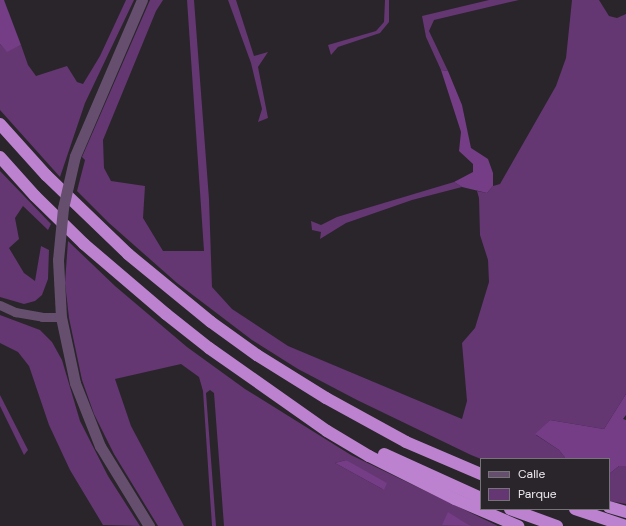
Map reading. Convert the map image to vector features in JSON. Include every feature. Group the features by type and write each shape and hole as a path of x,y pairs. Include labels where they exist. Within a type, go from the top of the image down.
{"highway":[{"path":"0,124 46,175 128,254 211,322 257,355 326,398 438,457 480,474"},
{"path":"0,157 35,196 130,285 209,348 327,431 369,456 455,499 480,510"},
{"path":"266,387 365,445 480,498"},
{"path":"438,457 480,469"},
{"path":"610,507 626,512"},
{"path":"481,510 518,526"},
{"path":"513,510 557,526"},
{"path":"578,510 626,526"}],"street":[{"path":"142,0 75,156 64,208 58,260 61,318 74,383 86,414 104,452 149,526"},
{"path":"0,305 15,312 42,317 61,318"}],"green space":[{"path":"126,0 134,0 85,103 60,177 0,110 0,44 7,51 21,45 28,65 36,76 67,66 77,82 83,84 100,56"},
{"path":"150,0 163,0 156,11 103,140 104,168 111,181 145,186 143,218 163,251 204,251 187,0 194,0 209,199 212,287 232,309 288,346 462,419 467,401 462,343 475,328 489,282 488,260 480,235 479,198 477,191 487,193 493,186 500,184 556,86 566,58 572,0 599,0 609,16 617,18 626,14 626,394 604,429 550,420 536,435 559,450 565,458 480,459 471,455 357,400 298,369 252,340 177,283 109,223 77,191 85,160 82,157"},
{"path":"228,0 236,0 254,56 268,52 258,67 268,118 258,122 262,109 251,63"},
{"path":"385,0 389,0 389,22 380,33 338,47 331,55 328,45 376,31 384,22"},
{"path":"489,0 519,0 434,20 429,31 448,71 441,70 426,37 422,16"},
{"path":"0,171 51,224 48,230 23,206 15,218 19,239 9,248 24,273 35,281 41,246 49,250 48,279 42,295 35,301 24,304 0,297"},
{"path":"454,182 462,187 412,200 346,223 320,239 321,232 312,230 311,221 321,225 337,217"},
{"path":"68,241 115,286 187,347 245,389 351,455 498,526 224,526 214,393 210,390 206,393 216,526 212,526 203,391 199,377 181,364 115,379 131,426 184,526 158,526 114,454 94,414 82,380 69,318 65,283","holes":["346,460 384,490 335,463"]},
{"path":"0,315 40,330 52,342 62,360 80,421 108,476 140,526 103,525 70,470 49,425 29,366 18,352 0,343"},
{"path":"0,395 28,450 24,455 0,406"},
{"path":"619,466 626,466 626,504 610,501 610,473"}],"shaded area":[{"path":"0,0 4,0 21,45 7,52 0,44"},
{"path":"441,70 448,71 462,105 471,148 488,159 493,173 493,186 487,193 462,187 454,182 473,172 473,164 459,151 461,132"},
{"path":"626,394 626,415 623,419 626,420 626,466 619,466 610,473 610,458 565,458 559,450 535,434 550,420 604,429"},
{"path":"346,460 387,483 384,490 335,463"},
{"path":"448,512 467,524 471,526 442,525"}]}
